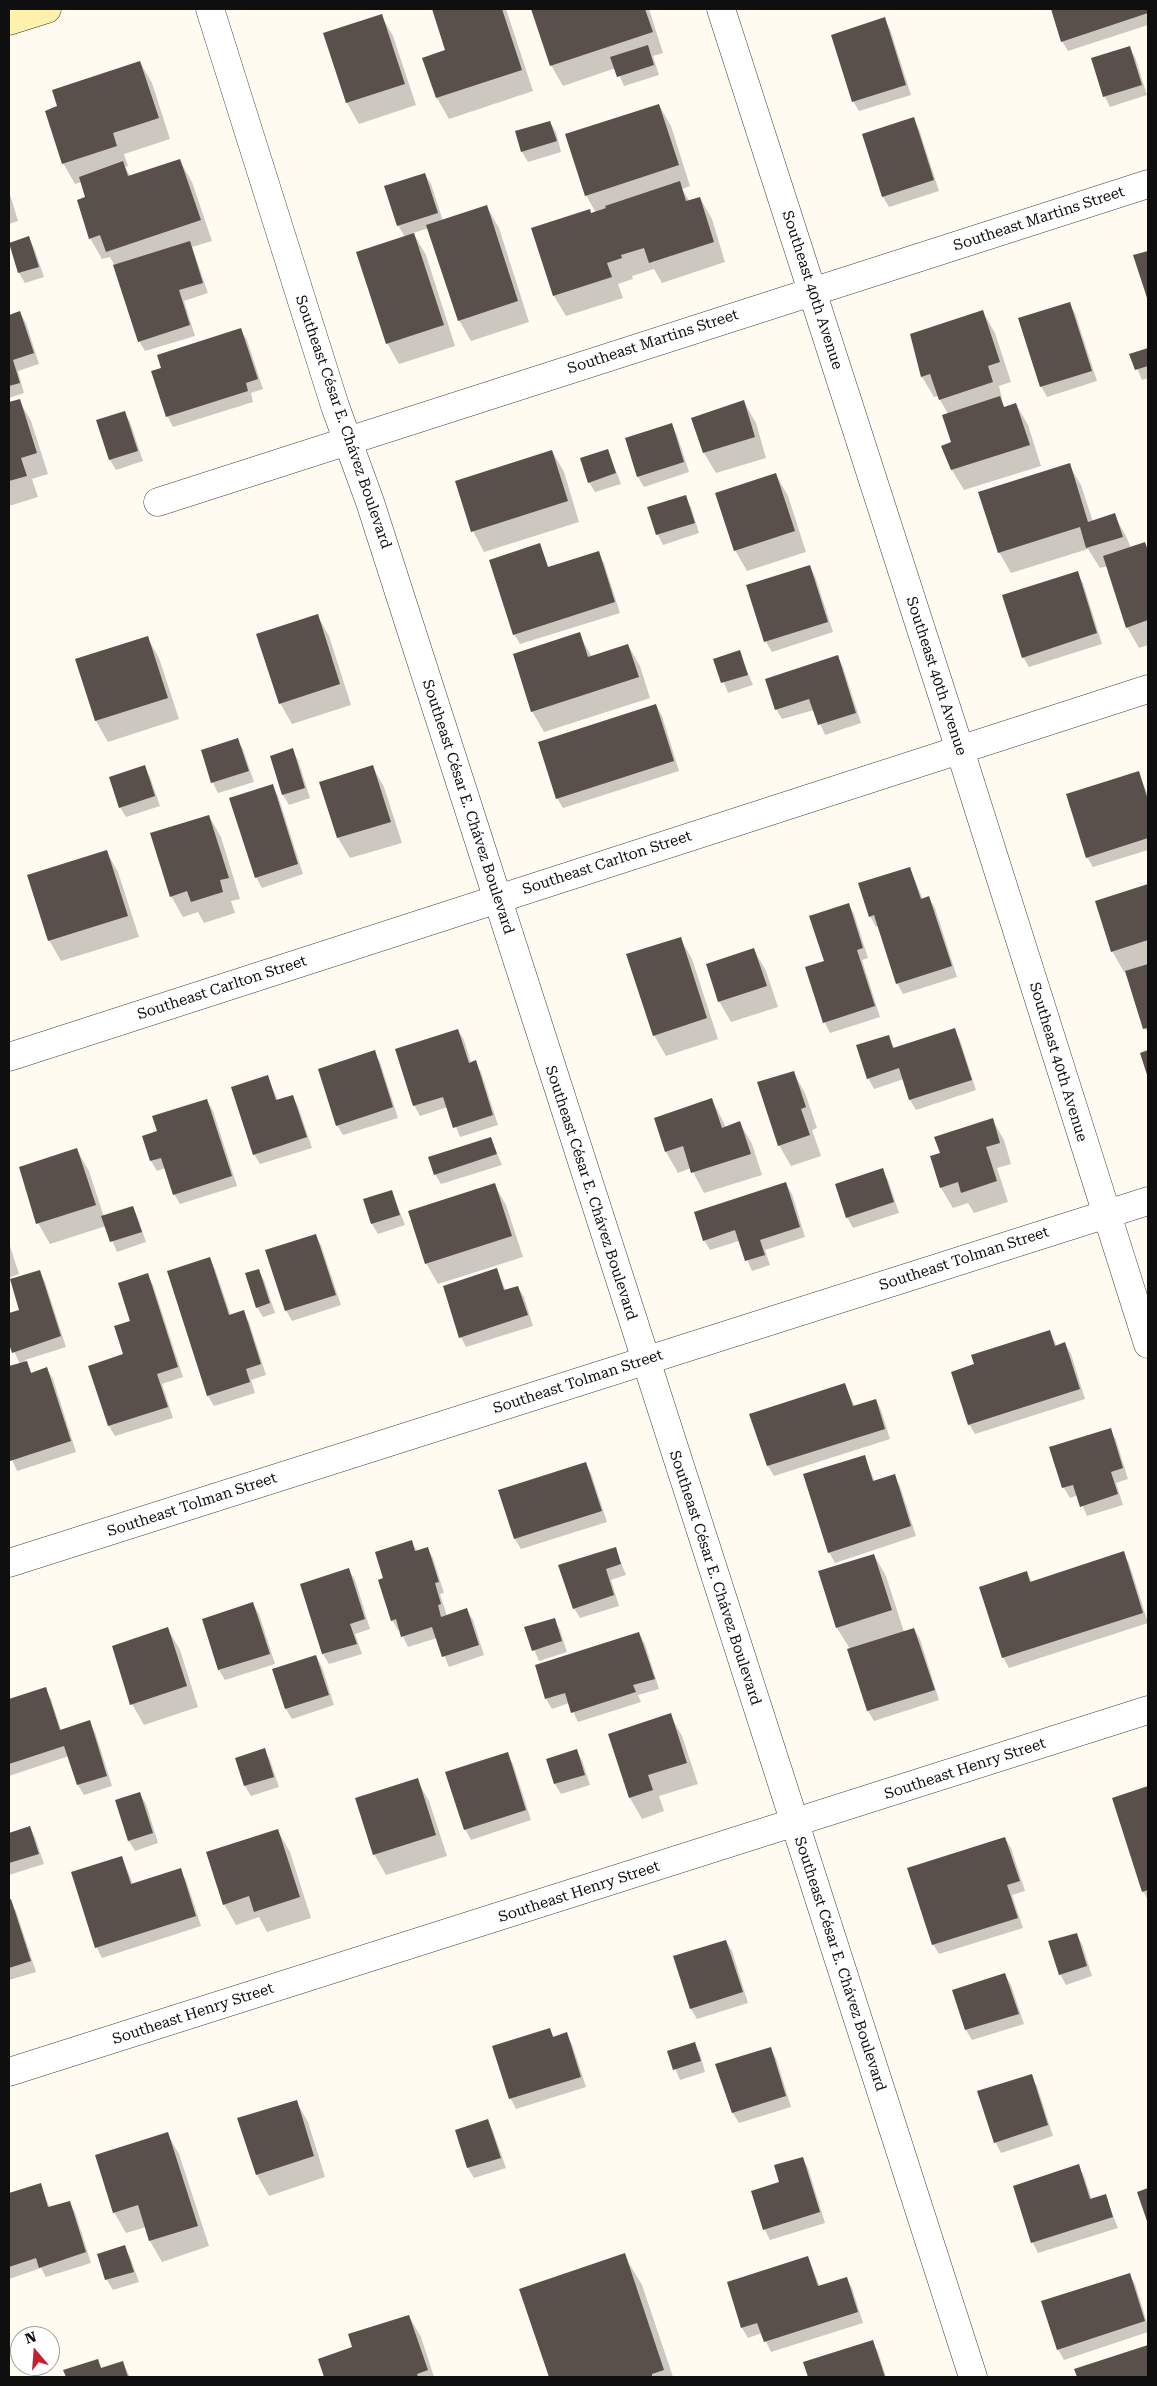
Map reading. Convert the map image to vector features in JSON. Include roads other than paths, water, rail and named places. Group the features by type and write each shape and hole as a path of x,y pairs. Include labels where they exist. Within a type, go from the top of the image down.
{"main road":[{"path":"9,21 47,9"}],"street":[{"name":"Southeast César E. Chávez Boulevard","path":"210,9 347,441 373,511 973,2377"},
{"name":"Southeast 40th Avenue","path":"721,9 960,750 1148,1344"},
{"name":"Southeast Martins Street","path":"158,502 1148,184"},
{"name":"Southeast Carlton Street","path":"9,1057 1148,689"},
{"name":"Southeast Tolman Street","path":"9,1563 1148,1201"},
{"name":"Southeast Henry Street","path":"9,2072 795,1824 1148,1710"}]}
